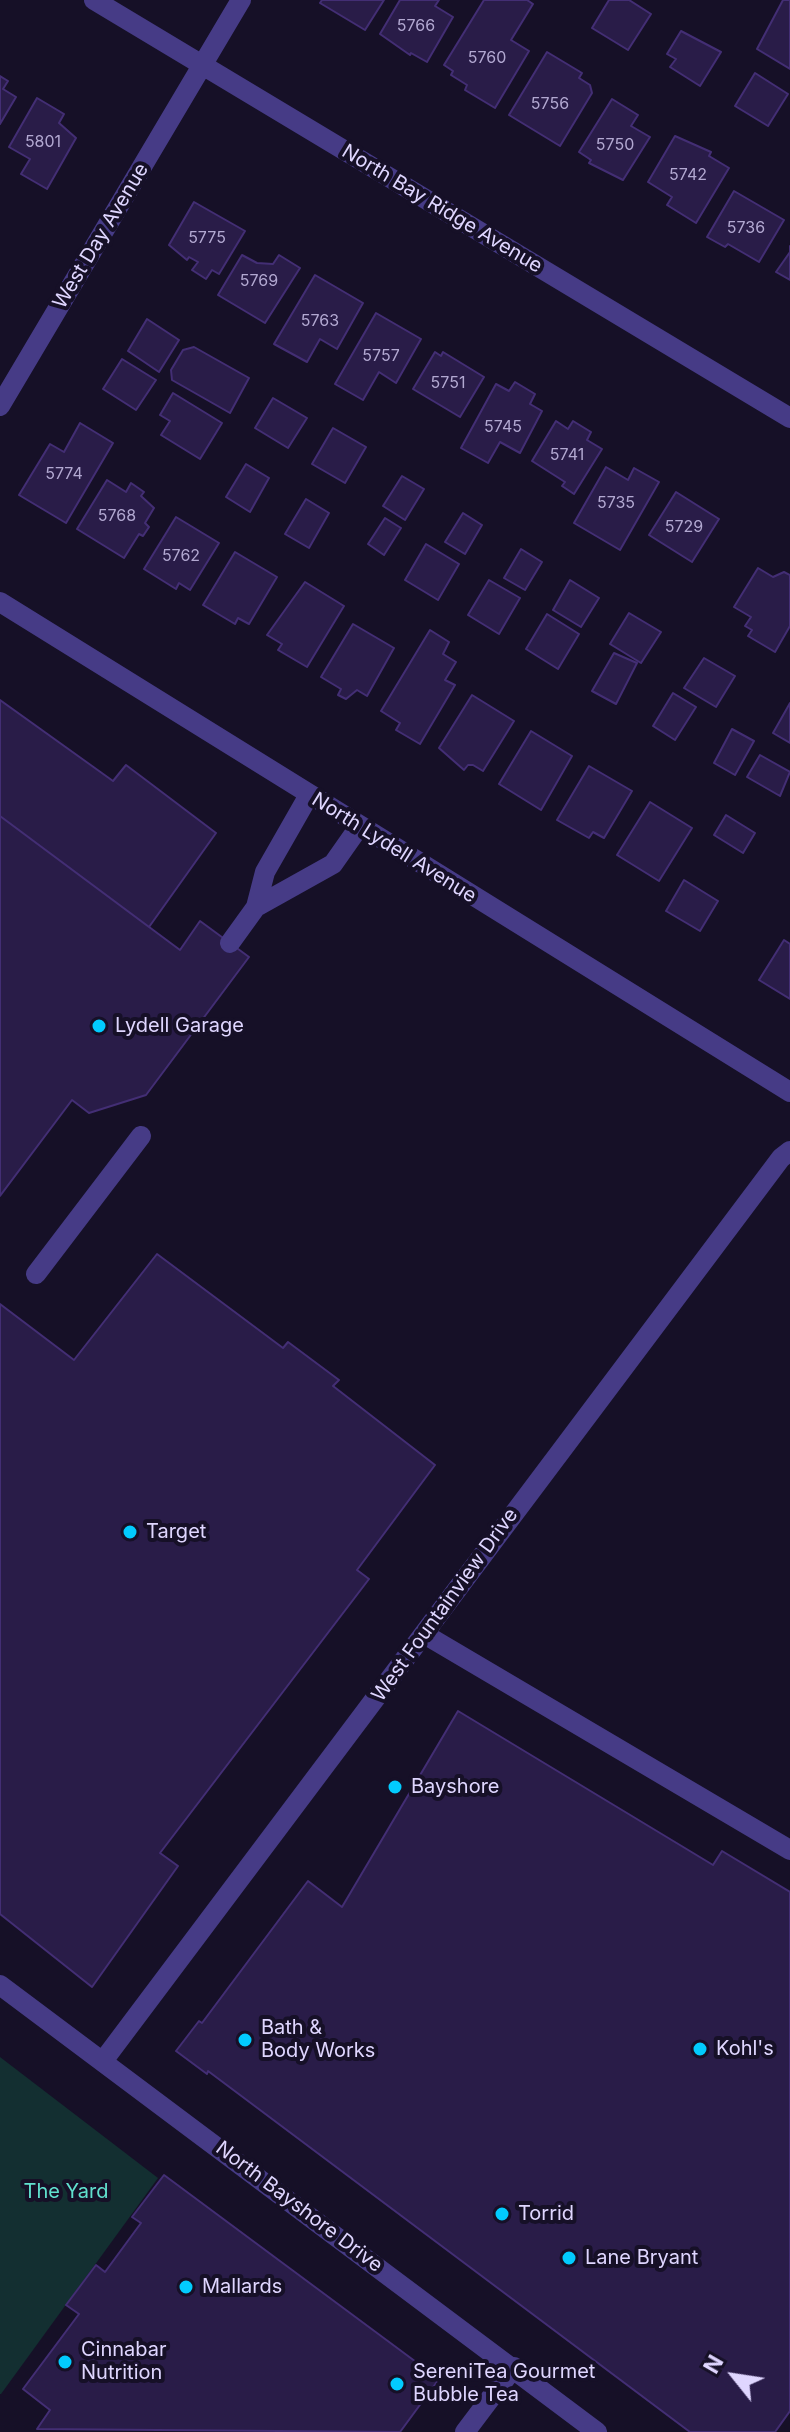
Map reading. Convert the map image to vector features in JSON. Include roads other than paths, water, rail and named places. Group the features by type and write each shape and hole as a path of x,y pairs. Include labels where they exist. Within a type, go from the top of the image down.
{"street":[{"name":"North Bay Ridge Avenue","path":"94,0 790,418"},
{"name":"West Day Avenue","path":"0,406 241,0"},
{"name":"North Lydell Avenue","path":"0,602 790,1092"},
{"path":"230,943 256,907 265,872 309,795"},
{"path":"256,907 333,864 359,827"},
{"path":"36,1274 141,1136"},
{"name":"West Fountainview Drive","path":"103,2061 781,1158 790,1151"},
{"path":"424,1634 790,1850"},
{"name":"North Bayshore Drive","path":"0,1985 597,2432"},
{"path":"465,2432 514,2367"}],"place":[{"name":"Lydell Garage","path":"99,1026"},
{"name":"Target","path":"130,1532"},
{"name":"Bayshore","path":"395,1787"},
{"name":"Bath & Body Works","path":"245,2040"},
{"name":"Kohl's","path":"700,2049"},
{"name":"Torrid","path":"502,2214"},
{"name":"Lane Bryant","path":"569,2258"},
{"name":"Mallards","path":"186,2287"},
{"name":"Cinnabar Nutrition","path":"65,2362"},
{"name":"SereniTea Gourmet Bubble Tea","path":"397,2384"}],"park label":[{"name":"The Yard","path":"66,2192"}]}
